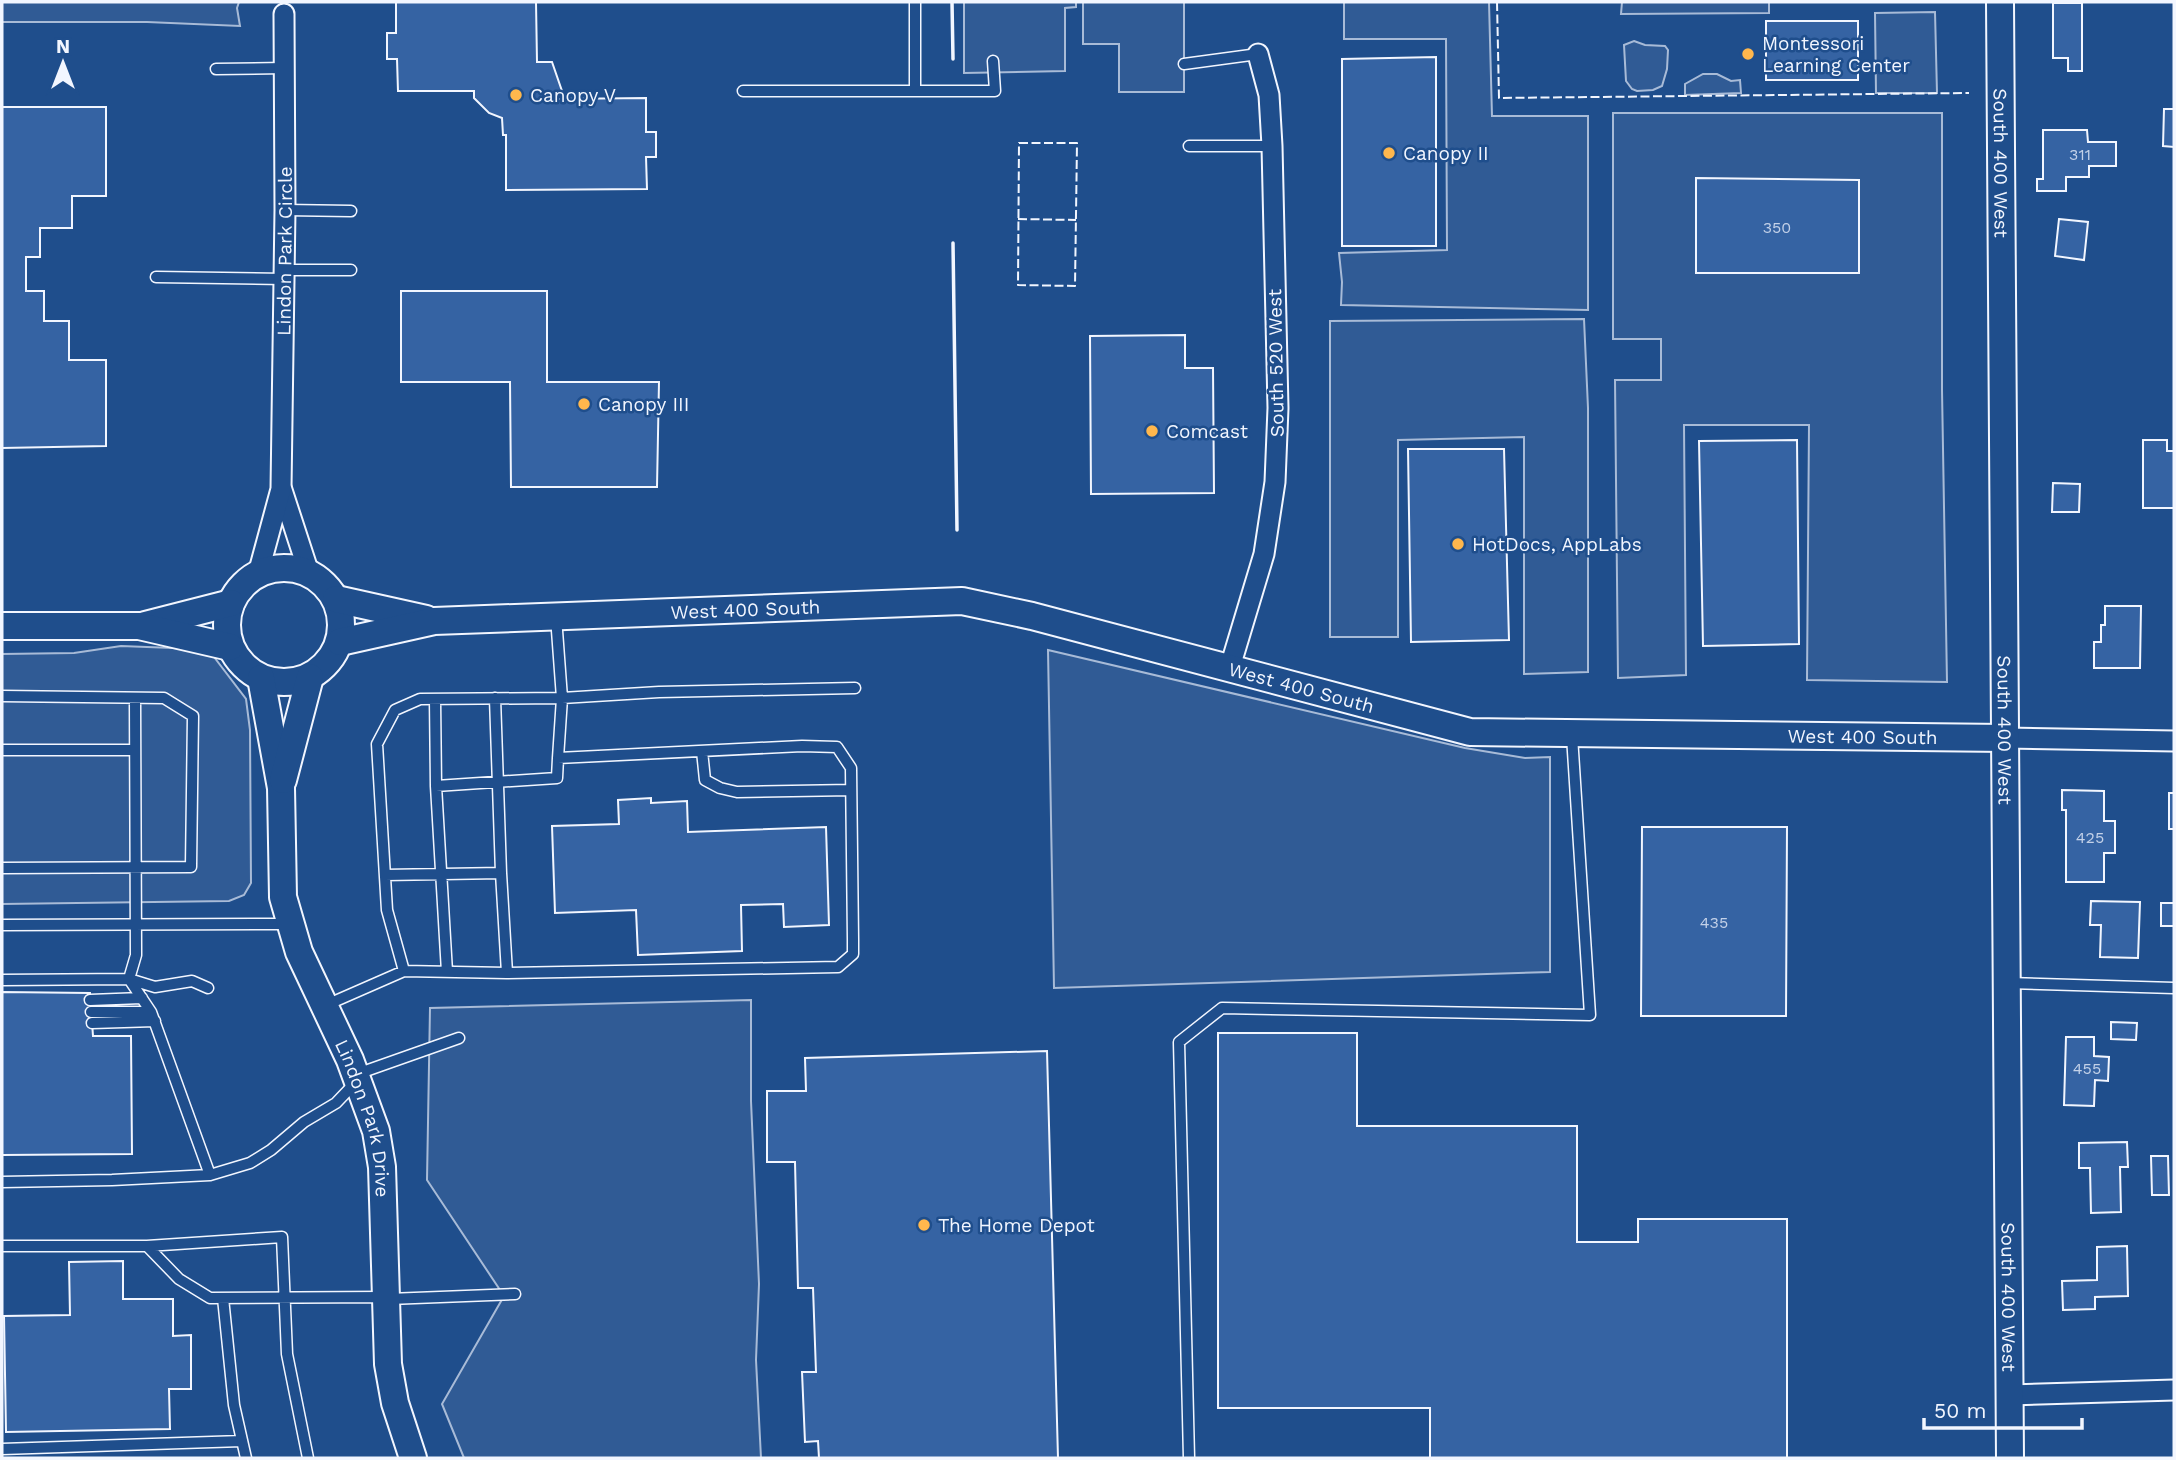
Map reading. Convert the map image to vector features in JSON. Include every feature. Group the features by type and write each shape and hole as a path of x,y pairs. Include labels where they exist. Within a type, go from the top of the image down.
{"street":[{"name":"South 400 West","path":"2000,2 2011,1458"},
{"name":"Lindon Park Circle","path":"281,489 285,274 284,14"},
{"name":"South 520 West","path":"1230,667 1264,554 1275,482 1278,408 1272,146 1269,95 1258,54"},
{"path":"281,489 309,573"},
{"path":"258,574 281,489"},
{"path":"289,568 309,573 323,583 336,599 342,622 340,642 327,665 310,677 280,683 261,678 241,664 230,647 226,623 231,603 242,586 258,574 289,568"},
{"name":"West 400 South","path":"336,599 434,621"},
{"name":"West 400 South","path":"340,642 434,621 962,601 1004,609 1230,667 1428,723 1470,732 2174,741"},
{"path":"139,626 231,603"},
{"path":"2,626 139,626 230,647"},
{"name":"Lindon Park Drive","path":"281,788 310,677"},
{"name":"Lindon Park Drive","path":"261,678 281,788 284,897 299,952 356,1077 376,1131 382,1167 388,1364 395,1403 413,1458"},
{"path":"2010,1395 2174,1390"}],"lane":[{"path":"915,2 915,91"},
{"path":"1184,64 1258,54"},
{"path":"743,91 995,91 993,61"},
{"path":"216,69 285,68"},
{"path":"1189,146 1272,146"},
{"path":"285,210 351,211"},
{"path":"156,277 351,270"},
{"path":"436,786 556,778 562,698 556,616"},
{"path":"404,971 387,911 377,744 395,710 420,699 562,698 659,692 855,688"},
{"path":"2,696 164,698 193,716 191,867 2,868"},
{"path":"129,979 136,955 135,698"},
{"path":"495,698 506,973"},
{"path":"435,699 436,786 447,972"},
{"path":"1189,1458 1179,1042 1222,1007 1590,1015 1572,733"},
{"path":"324,1006 404,971 506,973 838,967 853,954 851,768 837,747 802,746 558,758"},
{"path":"2,750 135,750"},
{"path":"702,751 705,780 720,788 737,792 851,790"},
{"path":"385,875 501,873"},
{"path":"2,925 291,924"},
{"path":"129,979 153,1017 210,1174"},
{"path":"2,980 129,979 155,987 192,981 208,988"},
{"path":"2007,982 2174,988"},
{"path":"90,1000 142,998"},
{"path":"91,1017 153,1017"},
{"path":"2,1182 112,1180 210,1174 250,1163 271,1150 304,1122 336,1102 356,1077 459,1038"},
{"path":"2,1246 147,1246 282,1237 287,1354 308,1458"},
{"path":"147,1246 179,1279 210,1298 385,1298 514,1294"},
{"path":"223,1298 234,1405 246,1458"},
{"path":"2,1449 242,1441"}],"shaded area":[{"path":"2,2 239,2 237,8 240,26 147,22 2,22"},
{"path":"964,2 1076,2 1076,7 1065,8 1065,71 964,73"},
{"path":"1083,2 1184,2 1184,92 1119,92 1119,44 1083,44"},
{"path":"1344,2 1489,2 1492,116 1588,116 1588,310 1341,305 1339,253 1447,250 1446,39 1344,39"},
{"path":"1622,2 1769,2 1769,13 1621,14"},
{"path":"1935,12 1937,93 1876,93 1875,13"},
{"path":"1634,41 1645,45 1665,46 1668,50 1667,69 1662,86 1653,90 1637,91 1626,81 1624,45"},
{"path":"1703,74 1717,74 1731,81 1740,80 1741,93 1685,95 1685,84"},
{"path":"1613,113 1942,113 1942,390 1947,682 1807,680 1809,425 1684,425 1686,675 1618,678 1615,380 1661,380 1661,339 1613,339"},
{"path":"1584,319 1588,408 1588,672 1524,674 1524,437 1398,440 1398,637 1330,637 1330,321"},
{"path":"121,646 199,649 214,657 246,699 250,730 251,883 244,895 229,901 2,904 2,654 74,653"},
{"path":"1048,650 1465,748 1525,758 1550,757 1550,972 1054,988"},
{"path":"751,1000 751,1101 759,1284 756,1360 761,1458 464,1458 442,1404 504,1296 427,1180 430,1008"}],"building":[{"name":"Canopy V","path":"396,2 536,2 537,62 552,62 562,91 558,91 558,99 646,98 646,132 656,132 656,157 646,157 647,189 506,190 506,135 503,135 502,118 489,113 474,98 474,91 398,91 397,59 387,59 387,33 396,33"},
{"path":"2053,3 2082,3 2082,71 2068,71 2068,58 2053,58"},
{"path":"1766,21 1858,21 1858,80 1766,80"},
{"name":"Canopy II","path":"1436,57 1436,246 1342,246 1342,59"},
{"path":"2,107 106,107 106,196 72,196 72,228 40,228 40,257 26,257 26,291 44,291 44,321 69,321 69,360 106,360 106,446 2,448"},
{"path":"2164,109 2174,109 2174,147 2163,146"},
{"path":"2043,130 2087,130 2088,142 2116,142 2116,166 2089,166 2089,177 2066,177 2066,191 2037,191 2037,179 2043,179"},
{"path":"1696,178 1859,180 1859,273 1696,273"},
{"path":"2059,219 2088,222 2084,260 2055,256"},
{"name":"Canopy III","path":"401,291 547,291 547,382 659,382 657,487 511,487 510,382 401,382"},
{"name":"Comcast","path":"1185,335 1185,368 1213,368 1214,493 1091,494 1090,336"},
{"path":"1797,440 1799,644 1703,646 1699,441"},
{"path":"2143,440 2167,440 2167,451 2174,451 2174,508 2143,508"},
{"name":"HotDocs, AppLabs","path":"1408,449 1504,449 1509,640 1411,642"},
{"path":"2053,483 2080,484 2079,512 2052,512"},
{"path":"2105,606 2141,606 2140,668 2094,668 2094,642 2101,642"},
{"path":"2062,790 2104,791 2104,821 2115,821 2115,853 2104,853 2104,882 2066,882 2066,810 2062,810"},
{"path":"2169,793 2174,793 2174,829 2169,829"},
{"path":"651,798 651,803 687,801 688,832 826,827 829,925 784,927 783,904 741,905 742,951 638,955 636,910 555,913 552,826 619,824 618,800"},
{"path":"1642,827 1787,827 1786,1016 1641,1016"},
{"path":"2091,901 2140,902 2138,958 2100,957 2101,925 2090,925"},
{"path":"2161,903 2174,903 2174,926 2161,926"},
{"path":"2,992 90,993 93,1036 131,1036 132,1154 2,1155"},
{"path":"2111,1022 2137,1023 2136,1040 2111,1039"},
{"path":"1218,1033 1357,1033 1357,1126 1577,1126 1577,1242 1638,1242 1638,1219 1787,1219 1787,1458 1430,1458 1430,1408 1218,1408"},
{"path":"2066,1037 2094,1037 2094,1056 2109,1057 2108,1081 2095,1080 2094,1106 2064,1105"},
{"name":"The Home Depot","path":"1047,1051 1058,1458 819,1458 818,1441 805,1442 802,1372 816,1372 813,1288 798,1288 795,1162 767,1162 767,1091 806,1091 805,1058"},
{"path":"2127,1142 2128,1167 2120,1167 2121,1212 2091,1213 2090,1168 2079,1168 2079,1143"},
{"path":"2151,1156 2168,1156 2169,1195 2152,1195"},
{"path":"2127,1246 2128,1296 2095,1297 2095,1309 2063,1310 2062,1281 2097,1280 2097,1247"},
{"path":"123,1261 123,1299 173,1299 173,1336 191,1335 191,1389 169,1389 170,1429 6,1432 4,1316 70,1315 69,1262"}],"fence":[{"path":"1497,2 1499,98 1969,93"},
{"path":"1019,143 1077,143 1075,286 1018,285 1019,143"},
{"path":"1018,219 1076,220"}],"wall":[{"path":"952,2 953,59"},
{"path":"953,243 957,530"}],"place":[{"name":"Montessori Learning Center","path":"1748,54"},
{"name":"Canopy V","path":"516,95"},
{"name":"Canopy II","path":"1389,153"},
{"name":"Canopy III","path":"584,404"},
{"name":"Comcast","path":"1152,431"},
{"name":"HotDocs, AppLabs","path":"1458,544"},
{"name":"The Home Depot","path":"924,1225"}]}
